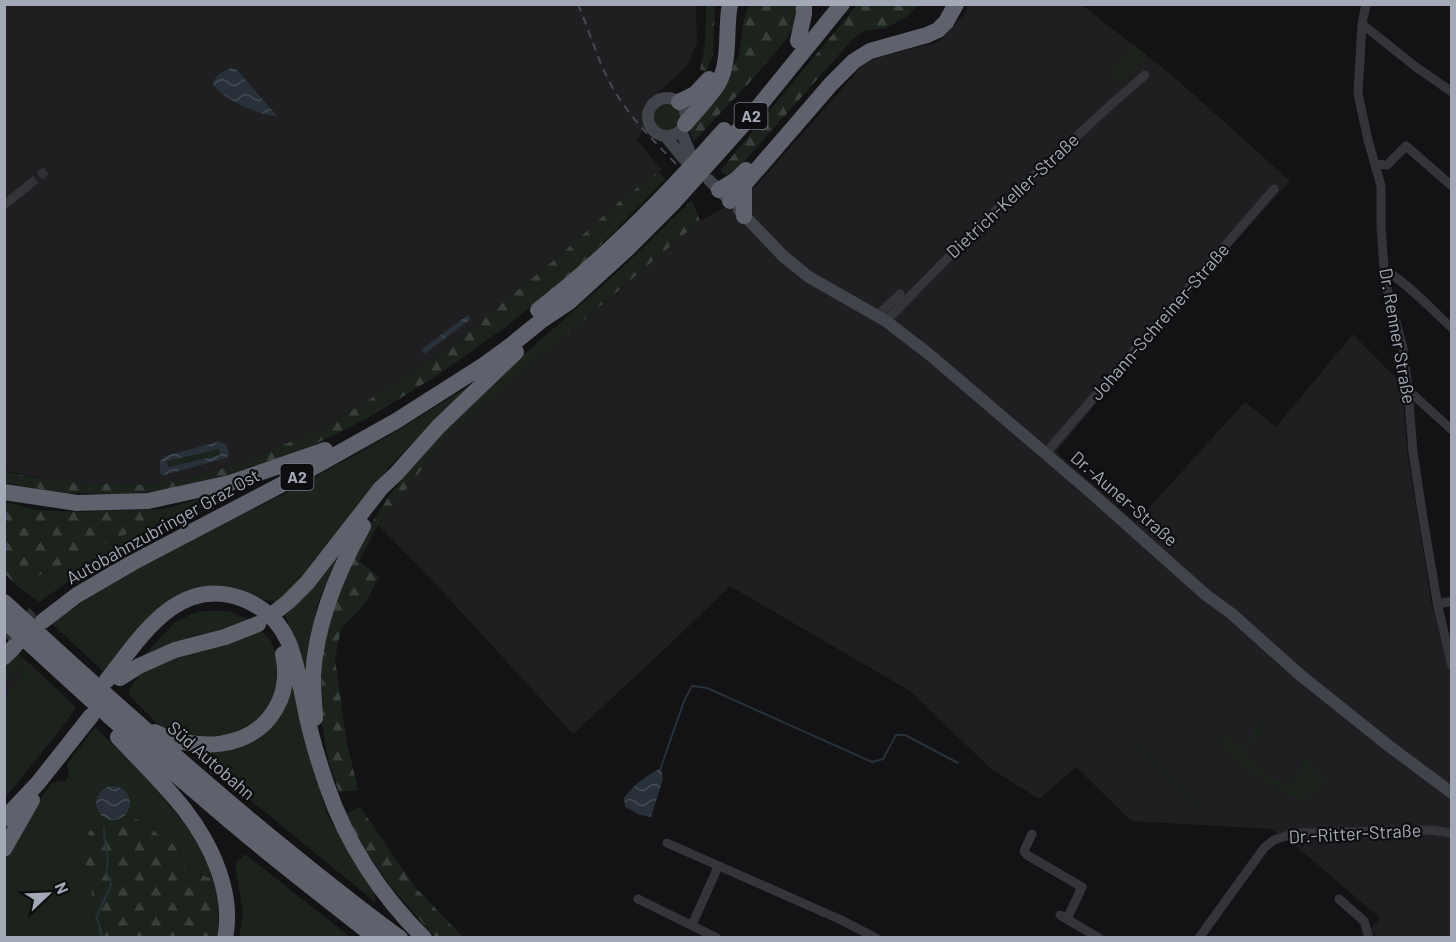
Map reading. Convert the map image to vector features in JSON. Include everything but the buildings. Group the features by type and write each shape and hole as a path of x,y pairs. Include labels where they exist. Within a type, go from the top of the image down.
{"highway":[{"path":"679,102 695,94 712,74 718,44 719,4"},
{"path":"683,127 719,83 726,57 730,4"},
{"path":"798,41 804,4"},
{"name":"Autobahnzubringer Graz Ost","path":"714,150 827,4"},
{"name":"Autobahnzubringer Graz Ost","path":"670,198 568,287 440,383 325,450 72,585 39,617 132,563 396,422 484,365 569,302 627,249 670,198 784,77 842,4"},
{"path":"719,190 747,169 848,54 873,40 923,27 941,14 946,4"},
{"path":"719,190 744,185 831,84 854,61 870,51 938,30 946,22 956,4"},
{"path":"744,185 744,216"},
{"path":"102,683 175,650 225,637 288,602 307,583 381,488 439,426 515,353 547,326 569,302"},
{"path":"4,492 77,503 148,501 230,483 325,450"},
{"path":"319,758 313,677 319,631 346,555 396,474"},
{"path":"102,683 162,614 178,603 195,596 222,594 246,600 262,615 272,617 284,660 284,687 274,712 255,732 229,743 199,745 170,739 135,722"},
{"name":"Süd Autobahn","path":"4,602 56,659"},
{"name":"Süd Autobahn","path":"4,620 56,659 102,683 117,705 207,784 400,938"},
{"path":"278,632 288,642 294,658 310,734 339,817 364,862 385,892 424,938"},
{"name":"Süd Autobahn","path":"102,683 90,710 114,726 376,938"},
{"path":"4,819 38,783 90,710"},
{"path":"4,803 90,710"},
{"path":"114,726 186,810 204,837 225,886 228,909 225,938"},
{"path":"4,849 33,798 38,783"}],"main road":[{"path":"668,98 679,102 686,117 683,127 687,156 666,137 654,132 648,123 647,114 651,106 660,99 668,98"},
{"path":"666,137 674,135 683,127"},
{"name":"Dr.-Auner-Straße","path":"719,190 767,240 808,277 881,319 938,362 1299,674 1452,793"}],"street":[{"name":"Dr. Renner Straße","path":"1366,4 1362,24 1358,94 1381,186 1385,281 1402,348 1413,453 1438,604 1452,666"},
{"path":"1362,24 1452,92"},
{"name":"Dietrich-Keller-Straße","path":"881,319 1145,75"},
{"path":"1375,164 1387,165 1406,146 1452,186"},
{"path":"4,205 29,185"},
{"name":"Johann-Schreiner-Straße","path":"1045,454 1274,189"},
{"path":"1385,272 1390,273 1404,284 1452,328"},
{"path":"881,319 900,294"},
{"path":"1408,390 1452,430"},
{"path":"1438,604 1452,601"},
{"name":"Dr.-Ritter-Straße","path":"1199,938 1264,848 1274,840 1295,833 1431,830 1452,833"},
{"path":"1032,834 1024,851 1027,855 1082,887 1063,917 1099,938"},
{"path":"667,843 876,938"},
{"path":"692,925 718,867"},
{"path":"638,899 717,938"},
{"path":"1339,899 1364,921 1369,938"}],"shaded area":[{"path":"4,5 696,5 697,43 686,67 651,99 645,108 642,119 644,129 637,140 662,170 620,201 560,255 449,348 331,424 246,461 195,477 143,485 65,482 5,471"},
{"path":"968,5 1082,5 1174,77 1290,181 1195,286 1056,452 1136,522 1245,402 1276,427 1353,334 1402,384 1407,451 1431,601 1451,676 1451,937 1379,937 1370,930 1380,918 1297,847 1271,829 1131,821 1076,767 1039,799 990,768 910,691 730,586 573,734 432,580 378,525 448,436 700,221 749,194 863,65 878,57 939,42 966,12"},
{"path":"26,663 20,673 22,677 5,696 5,682"}],"green space":[{"path":"706,5 715,5 713,55 706,72 700,69 705,45"},
{"path":"750,5 797,5 797,22 785,41 749,83 694,141 690,132 694,121 731,72 739,54 744,20"},
{"path":"857,5 919,5 906,17 886,28 863,31 852,40 734,173 726,175 720,171"},
{"path":"1133,44 1147,55 1121,85 1108,74"},
{"path":"667,103 677,107 681,117 677,127 667,131 657,127 653,117 657,107"},
{"path":"658,172 666,179 578,268 507,326 438,375 366,419 295,454 259,467 253,465 232,475 159,491 118,494 65,493 5,482 4,472 65,482 143,485 195,477 246,461 331,424 449,348 560,255 620,201"},
{"path":"692,200 700,221 448,436 378,525 359,561 379,577 365,604 341,629 335,658 346,738 358,790 339,792 328,759 322,722 321,652 333,600 362,537 390,495 423,453 511,366 621,269"},
{"path":"472,384 389,467 335,540 280,602 264,600 242,591 217,587 180,594 152,613 105,673 51,623 99,591 158,557 280,496 387,437"},
{"path":"219,448 220,455 168,467 167,461"},
{"path":"229,490 202,507 91,566 39,602 17,586 166,515 164,509"},
{"path":"5,502 36,510 77,512 164,509 166,515 17,586 5,574"},
{"path":"339,554 318,602 305,675 285,615"},
{"path":"203,611 229,611 250,620 137,663 175,622"},
{"path":"259,628 271,641 275,651 280,671 276,695 259,720 233,736 199,739 167,730 129,695 129,688 149,668"},
{"path":"17,652 76,707 5,798 5,696 22,677 20,673 25,665 5,682 5,666"},
{"path":"291,669 327,813 375,891 375,902 189,750 254,738"},
{"path":"1256,721 1263,727 1243,753 1270,777 1288,786 1302,769 1299,765 1302,761 1268,731 1271,731 1324,778 1325,785 1302,801 1257,776 1218,743 1226,735 1241,747 1254,732 1250,728"},
{"path":"95,727 151,782 197,840 212,878 187,868 177,850 148,824 132,817 115,827 88,832 91,848 85,867 94,875 89,914 103,925 105,937 5,937 4,862 26,819 51,784 58,781 64,782 69,776 67,764","holes":["117,787 123,791 130,805 125,815 113,820"]},
{"path":"1137,746 1210,813 1204,812 1135,749"},
{"path":"360,807 415,887 463,937 435,937 392,888 364,848 346,814"},
{"path":"132,817 148,824 158,835 168,839 187,868 212,878 218,899 217,937 105,937 103,925 89,914 94,875 85,867 91,848 88,832 115,827"},
{"path":"245,854 350,937 239,937 243,914 235,864"}],"water":[{"path":"231,68 237,70 277,116 242,106 218,90 213,84 217,76"},
{"path":"468,315 471,319 424,354 421,350"},
{"path":"218,442 227,446 229,455 226,458 164,475 160,473 160,461 165,456","holes":["219,449 220,455 168,467 167,461"]},
{"path":"661,768 663,779 651,817 640,815 625,807 624,798 632,789 645,777"},
{"path":"113,786 125,791 130,803 125,815 113,820 101,815 96,803 101,791"}],"waterway":[{"path":"660,770 684,701 692,686 707,688 872,762 883,759 896,735 905,735 958,763"},
{"path":"102,938 96,918 111,885 106,873 108,861 104,827"}],"tunnel":[{"path":"29,185 48,169"},
{"path":"7,639 35,614"}],"railway":[{"path":"578,4 601,64 617,95 641,127 678,166"}]}
